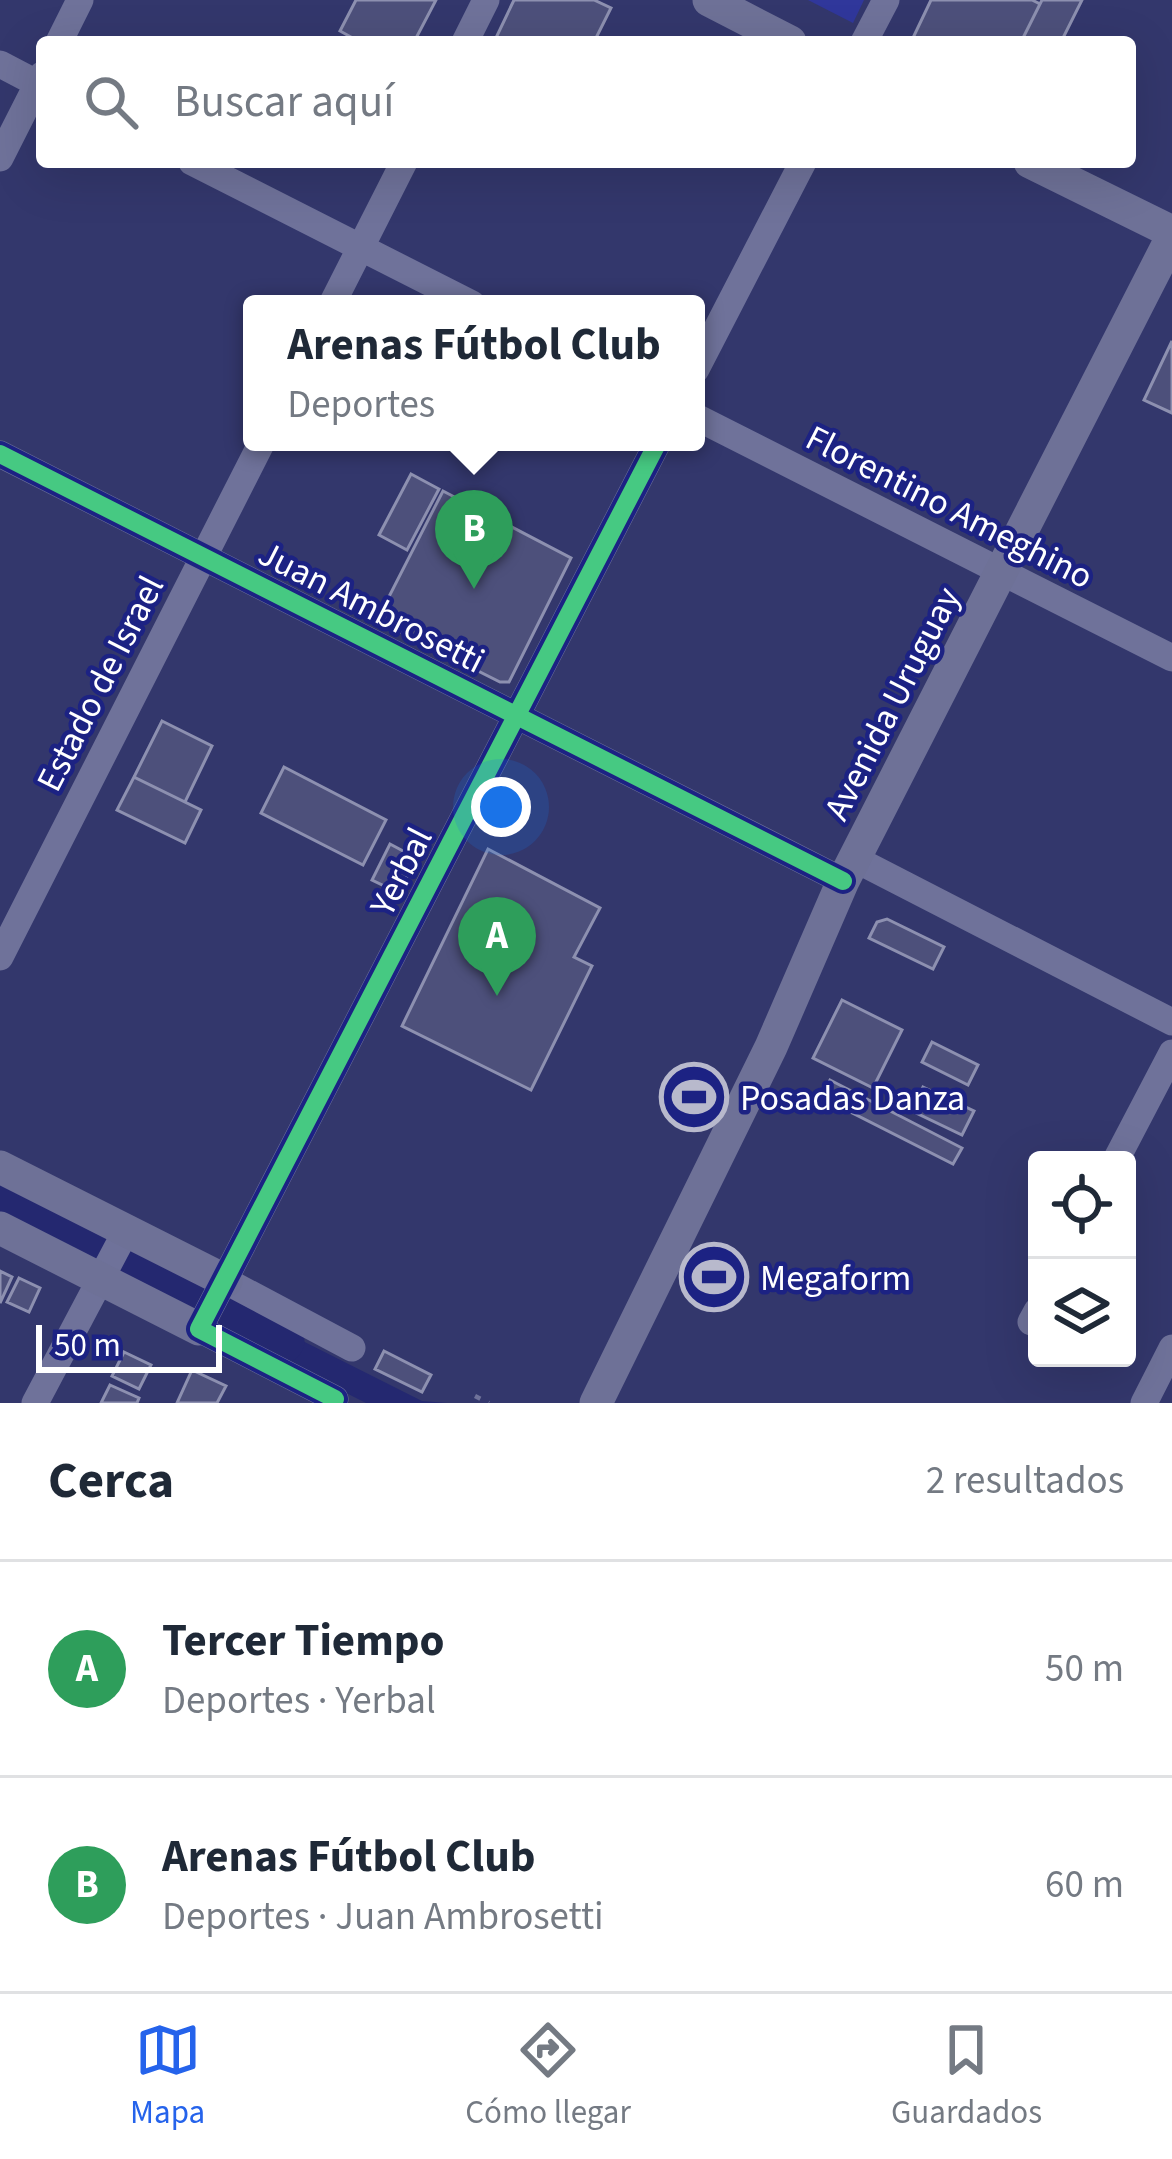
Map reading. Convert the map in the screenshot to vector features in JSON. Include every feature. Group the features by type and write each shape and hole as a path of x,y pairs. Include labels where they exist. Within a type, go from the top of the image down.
{"main road":[{"path":"709,0 778,36"},
{"path":"1042,168 1172,235"},
{"name":"Avenida Uruguay","path":"596,1403 771,1047 849,870 1172,235"},
{"path":"0,1167 226,1282"},
{"path":"0,1228 199,1330"}],"street":[{"path":"62,36 80,0"},
{"path":"468,36 486,0"},
{"path":"868,36 886,0"},
{"path":"0,64 36,80"},
{"path":"0,158 36,90"},
{"path":"204,168 454,295"},
{"path":"337,295 401,168"},
{"path":"705,351 799,168"},
{"name":"Florentino Ameghino","path":"705,422 1172,658"},
{"name":"Estado de Israel","path":"0,957 257,451"},
{"name":"Yerbal","path":"199,1330 653,451"},
{"name":"Juan Ambrosetti","path":"0,454 517,716 1172,1022"},
{"path":"1121,1151 1172,1053"},
{"path":"35,1403 126,1231"},
{"path":"226,1282 352,1348"},
{"path":"199,1330 335,1399"},
{"path":"1144,1403 1172,1348"}],"path":[{"path":"475,1396 488,1403"}],"shaded area":[{"path":"808,0 864,0 853,23"},
{"path":"0,1186 102,1239 90,1262 0,1215"},
{"path":"140,1259 196,1287 185,1310 128,1283"},
{"path":"235,1307 422,1401 447,1403 366,1403 223,1331"}],"building":[{"path":"356,0 436,0 417,36 349,36 340,31"},
{"path":"514,0 594,0 611,8 597,36 497,36"},
{"path":"931,0 1032,0 1040,4 1024,36 914,36"},
{"path":"1042,0 1082,0 1064,36 1024,36"},
{"path":"1172,341 1172,413 1144,400"},
{"path":"411,474 439,489 407,550 379,535"},
{"path":"443,491 571,558 509,682 500,682 377,620"},
{"path":"162,721 212,746 185,802 134,777"},
{"path":"284,767 386,820 363,865 261,813"},
{"path":"134,777 201,810 185,843 117,810"},
{"path":"390,844 416,858 399,893 372,880"},
{"path":"488,849 600,908 574,957 592,966 531,1090 402,1026"},
{"path":"887,919 944,947 933,969 869,938 877,922"},
{"path":"842,1000 902,1030 873,1088 813,1058"},
{"path":"932,1042 978,1065 968,1085 922,1062"},
{"path":"830,1080 962,1148 953,1164 821,1097"},
{"path":"923,1087 974,1111 962,1135 912,1111"},
{"path":"0,1271 12,1277 0,1303"},
{"path":"19,1278 40,1288 29,1312 7,1302"},
{"path":"384,1351 431,1375 422,1392 375,1369"},
{"path":"124,1352 151,1365 139,1389 112,1376"},
{"path":"192,1370 226,1386 217,1403 177,1403"},
{"path":"110,1385 139,1398 137,1403 101,1403"}],"waterway":[{"path":"0,1197 282,1341"}],"cycle path":[{"path":"335,1399 199,1329 653,451"},
{"path":"0,454 843,881"}],"place":[{"name":"Arenas Fútbol Club","path":"474,589"},
{"name":"Tercer Tiempo","path":"497,996"},
{"name":"Posadas Danza","path":"694,1097"},
{"name":"Megaform","path":"714,1277"}]}
